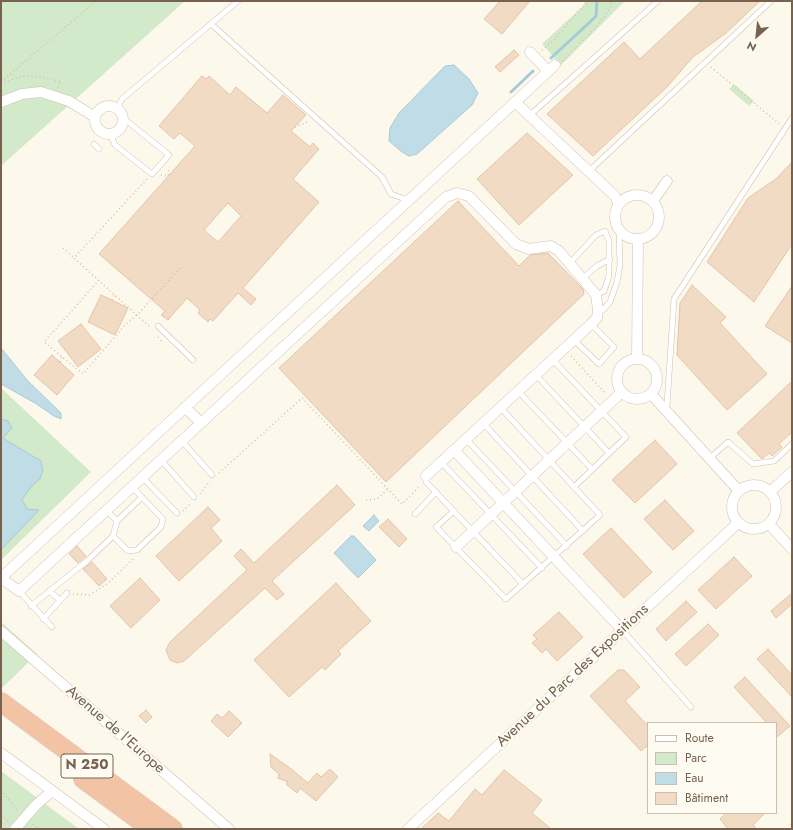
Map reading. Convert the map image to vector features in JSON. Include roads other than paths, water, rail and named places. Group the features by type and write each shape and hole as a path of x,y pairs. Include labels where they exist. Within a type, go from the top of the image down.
{"highway":[{"path":"1,695 22,718"},
{"name":"N 250","path":"1,702 173,829"},
{"name":"N 250","path":"1,718 151,829"}],"street":[{"path":"426,476 591,324 597,318 598,310 596,295 559,251 551,246 529,249 516,244 469,196 457,193 446,197 19,591 1,578 551,68 533,55"},
{"path":"1,102 15,96 32,92 56,95 95,117"},
{"path":"515,102 615,196 618,203 614,217 619,231 631,238 638,239 651,234 658,222 659,214 652,201 646,196 631,195 618,203"},
{"path":"108,106 120,113 121,127 115,133 106,134 98,130 95,117 100,109 108,106"},
{"path":"652,201 667,181"},
{"path":"637,359 638,239"},
{"path":"637,359 648,362 656,372 657,384 651,394 639,399 633,399 622,392 617,380 618,374 625,363 637,359"},
{"path":"456,547 622,392"},
{"path":"651,394 738,491"},
{"path":"185,407 201,424"},
{"path":"454,450 623,631"},
{"path":"770,492 792,472"},
{"path":"754,485 770,492 776,503 776,510 774,517 768,524 757,529 750,529 738,523 732,509 732,502 738,491 747,486 754,485"},
{"name":"Avenue du Parc des Expositions","path":"408,829 738,523"},
{"path":"768,524 792,549"},
{"name":"Avenue de l'Europe","path":"1,631 229,829"},
{"path":"1,753 104,829"},
{"path":"15,829 52,791"}],"lane":[{"path":"110,134 115,145 152,174 169,155 120,113 122,99 238,1"},
{"path":"529,116 658,1"},
{"path":"588,172 771,1"},
{"path":"211,24 382,176 391,194 409,200"},
{"path":"663,408 667,405 674,299 792,118"},
{"path":"94,144 99,149"},
{"path":"570,263 596,235 605,231 609,241 609,276 604,291 596,295"},
{"path":"598,310 603,310 610,302 617,282 620,265 619,231"},
{"path":"583,278 597,266 610,259"},
{"path":"574,340 599,364 614,347 591,324"},
{"path":"158,326 193,360"},
{"path":"552,359 626,437 574,486"},
{"path":"536,375 608,454"},
{"path":"518,391 592,469"},
{"path":"454,511 436,527 506,599 600,515 500,407"},
{"path":"483,423 583,530"},
{"path":"466,438 567,546"},
{"path":"182,441 212,475"},
{"path":"710,458 728,442 753,464 774,461 792,444"},
{"path":"161,460 195,498"},
{"path":"441,462 542,568"},
{"path":"426,476 426,482 523,584"},
{"path":"142,478 178,514"},
{"path":"113,536 128,550 138,550 161,527 163,519 132,487"},
{"path":"415,514 436,492"},
{"path":"31,606 87,561 113,536 117,522 142,497"},
{"path":"106,511 117,522"},
{"path":"19,591 52,628"},
{"path":"49,591 60,600"},
{"path":"43,619 67,593"},
{"path":"623,631 692,706"}],"water":[{"path":"454,65 469,79 478,93 472,105 417,154 409,156 389,141 390,128 399,113 445,66"},
{"path":"1,348 27,380 61,413 61,419 1,384"},
{"path":"1,419 8,421 12,428 3,438 41,461 43,470 40,479 32,486 22,499 27,509 39,510 1,550"},
{"path":"374,515 379,521 369,531 363,526"},
{"path":"351,536 354,536 376,560 358,578 334,553"}],"waterway":[{"path":"551,58 596,16 597,1"},
{"path":"511,92 533,71"}]}
